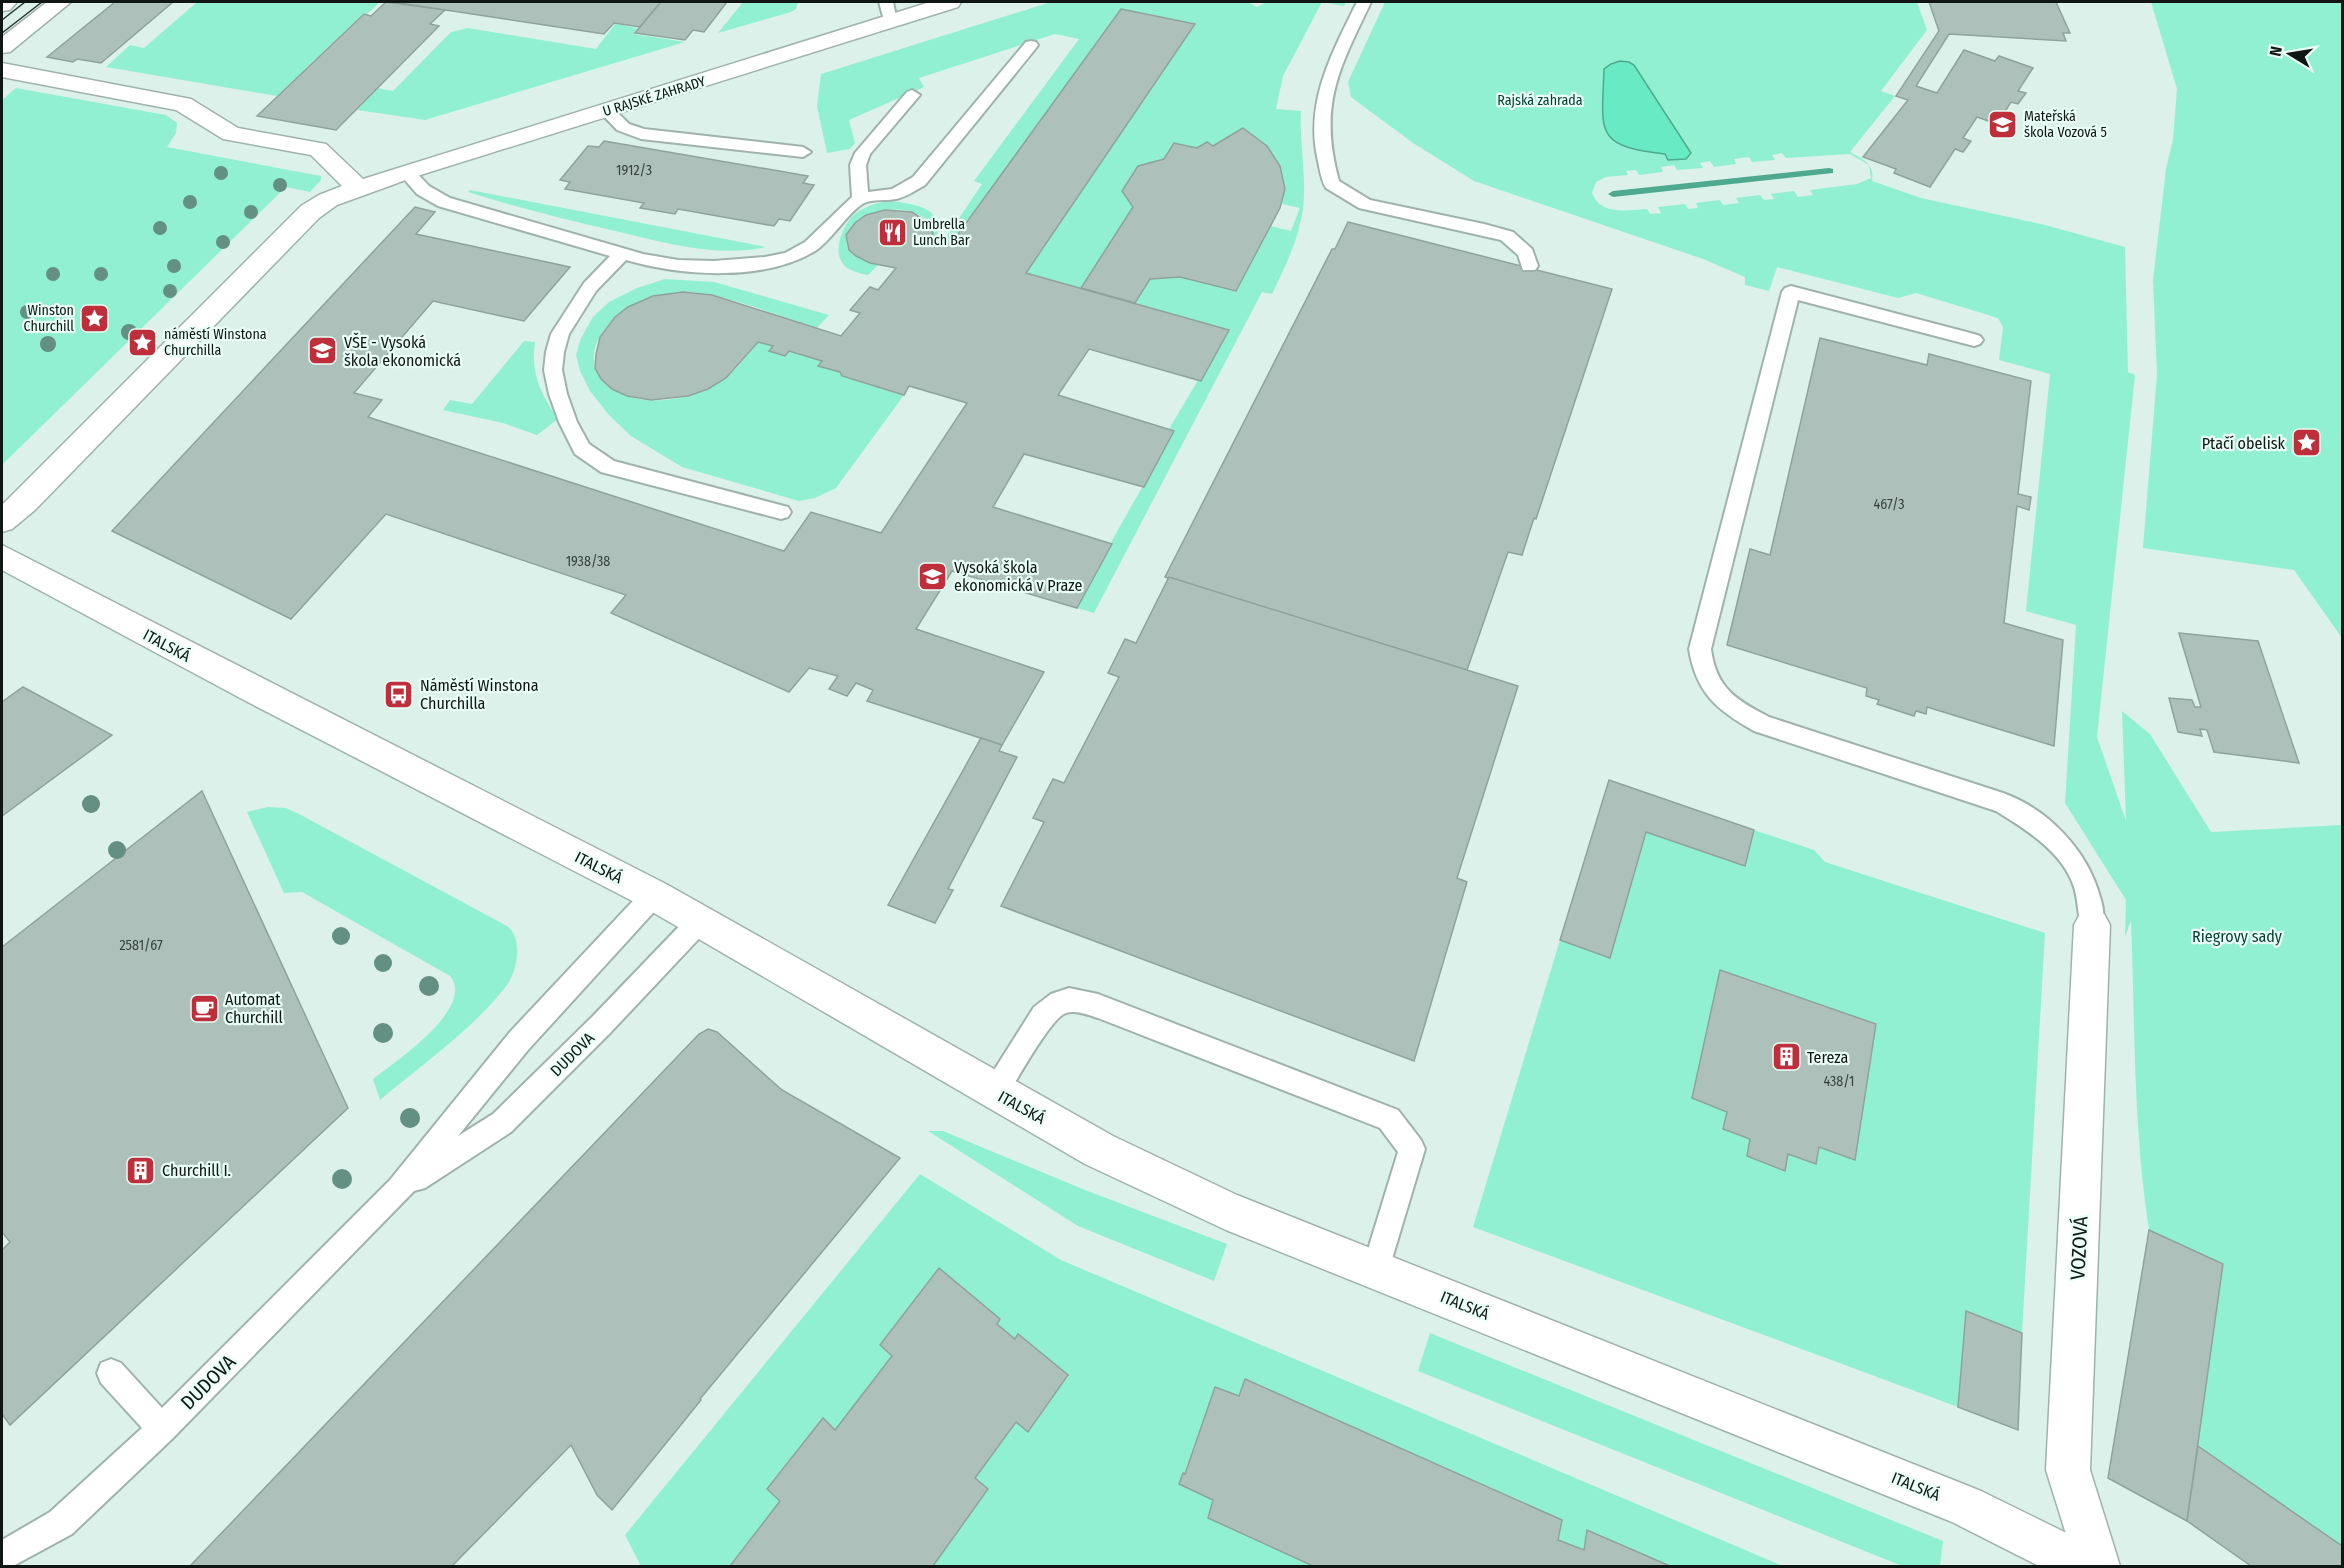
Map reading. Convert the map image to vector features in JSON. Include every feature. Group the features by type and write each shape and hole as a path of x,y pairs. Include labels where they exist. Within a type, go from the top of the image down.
{"street":[{"path":"2,5 6,2"},
{"path":"2,47 60,2"},
{"name":"U RAJSKÉ ZAHRADY","path":"358,188 607,111 888,11 950,2"},
{"path":"2,70 183,104 231,134 318,149 358,188 328,200 310,212 25,502 2,521"},
{"name":"ITALSKÁ","path":"2,557 253,690 654,895 1099,1150 1226,1210 1966,1506 2085,1566"},
{"name":"VOZOVÁ","path":"2092,925 2068,1470 2098,1566"}],"lane":[{"path":"1364,2 1336,60 1327,84 1321,111 1322,139 1332,183 1365,204 1507,236 1526,253 1529,267"},
{"path":"406,172 423,190 444,202 642,259 678,266 714,267 765,263 790,257 811,246 860,198 896,194 919,181 1031,45"},
{"path":"860,198 858,165 863,153 912,96"},
{"path":"607,111 622,127 641,134 803,152"},
{"path":"623,253 584,296 560,334 555,352 553,370 558,394 582,449 608,467 782,512"},
{"path":"1974,339 1791,292 1700,649 1701,667 1714,689 1733,709 1762,724 2003,803 2034,821 2068,854 2085,881 2092,907 2092,925"},
{"name":"DUDOVA","path":"2,1556 61,1522 162,1429 399,1189 519,1041 654,895"},
{"name":"DUDOVA","path":"399,1189 502,1123 602,1024 700,921"},
{"path":"995,1092 1043,1015 1050,1006 1067,999 1079,1000 1118,1014 1389,1119 1412,1149 1376,1269"},
{"path":"111,1373 162,1429"}],"green space":[{"path":"197,2 380,2 367,14 364,13 277,96 106,67 130,45 144,48"},
{"path":"743,2 798,2 796,9 791,12 718,33"},
{"path":"1051,2 1248,2 1257,7 1267,2 1322,2 1283,76 1276,109 1301,111 1304,196 1301,219 1291,252 1272,294 1262,292 1094,613 1077,608 1112,545 1110,544 1174,431 1169,429 1228,330 1135,303 1150,279 1180,277 1236,291 1271,226 1291,231 1300,208 1282,204 1282,179 1276,159 1262,143 1243,128 1213,146 1197,148 1174,143 1081,288 1026,273 1194,24 1121,9 951,244 932,239 930,225 921,216 907,211 874,212 859,220 850,231 847,246 856,256 878,265 868,275 848,268 840,259 840,238 851,218 878,203 910,204 924,208 935,217 937,237 945,239 982,184 974,181 1079,39 1055,34 919,78 924,87 849,120 855,143 850,149 827,153 817,106 821,74"},
{"path":"1322,2 1346,2 1344,6"},
{"path":"1385,2 1917,2 1927,30 1881,91 1895,96 1850,152 1869,165 1872,170 1872,181 1921,198 2045,225 2125,247 2128,372 2135,375 2097,737 2126,821 2122,711 2150,734 2211,832 2342,825 2342,1566 2251,1566 2187,1521 2223,1265 2149,1230 2137,1114 2131,920 2125,937 2126,900 2065,803 2076,625 2026,611 2050,374 1999,360 2003,327 1998,318 1916,293 1898,298 1777,267 1769,291 1745,285 1745,277 1703,259 1474,181 1413,143 1351,97 1348,82","holes":["1782,153 1786,158 1850,154 1869,165 1871,178 1857,184 1810,190 1813,195 1798,197 1794,191 1771,194 1774,199 1764,200 1760,195 1736,198 1739,203 1723,205 1720,200 1696,203 1698,208 1688,209 1685,204 1658,207 1661,213 1650,214 1647,209 1615,210 1608,208 1596,200 1592,193 1596,182 1606,177 1628,175 1626,171 1636,170 1639,175 1663,172 1661,167 1674,165 1677,170 1703,168 1700,163 1710,161 1714,167 1736,164 1734,159 1749,157 1752,162 1775,160 1772,155"]},
{"path":"2151,2 2342,2 2342,638 2294,570 2143,548 2157,374 2153,280 2166,169 2173,139 2177,89"},
{"path":"615,24 637,28 634,34 685,42 425,120 357,110 378,88 393,91 451,32 468,28 596,49"},
{"path":"16,88 166,115 177,123 176,133 167,147 321,176 321,180 310,192 286,187 2,465 2,100"},
{"path":"470,190 766,247 727,251 669,244 522,208 468,192"},
{"path":"665,279 714,282 829,315 817,328 715,296 685,292 654,297 623,313 600,337 595,352 595,368 600,378 621,394 635,398 666,400 683,397 724,379 738,367 758,342 773,346 770,351 785,356 789,351 822,361 818,366 840,372 842,376 904,395 836,488 815,498 799,501 682,467 631,436 609,415 590,391 580,371 576,355 581,338 593,317 609,302 637,288"},
{"path":"524,341 535,342 534,363 538,383 558,419 537,435 503,423 443,410 450,400 472,404"},
{"path":"268,807 286,808 299,814 507,926 515,938 517,954 514,971 507,985 495,1000 447,1045 380,1100 373,1079 430,1033 452,1003 455,989 450,976 302,892 284,893 247,812"},
{"path":"1754,830 1814,850 1825,862 2045,933 2022,1333 1966,1311 1958,1407 1473,1227 1560,940 1610,958 1646,832 1745,866","holes":["1720,970 1876,1024 1855,1160 1819,1147 1816,1164 1788,1154 1785,1171 1747,1156 1750,1139 1723,1129 1727,1112 1692,1098"]},
{"path":"928,1131 943,1131 1085,1190 1227,1244 1214,1281 1078,1226"},
{"path":"920,1174 1061,1260 1783,1566 1670,1566 1587,1531 1584,1550 1558,1540 1562,1520 1245,1379 1239,1396 1215,1388 1185,1474 1179,1484 1213,1500 1208,1518 1313,1566 933,1566 988,1489 975,1478 1016,1422 1029,1432 1068,1375 1019,1335 1015,1339 997,1324 1000,1319 939,1268 880,1344 892,1356 835,1430 822,1418 767,1488 780,1501 730,1566 641,1566 625,1535"},
{"path":"1430,1333 1943,1541 1940,1566 1902,1566 1418,1371"}],"shaded area":[{"path":"1620,61 1634,65 1691,153 1686,159 1668,160 1665,154 1625,146 1614,140 1607,132 1603,121 1604,69"}],"building":[{"path":"115,2 173,2 101,63 77,59 73,62 47,57"},
{"path":"386,2 445,10 430,24 439,26 336,130 257,116 364,14 371,16"},
{"path":"393,2 661,2 640,27 614,23 604,34"},
{"path":"661,2 727,2 704,32 693,30 685,40 635,33"},
{"path":"1929,2 2056,2 2070,33 2063,33 2066,41 1949,34 1916,86 1937,93 1964,50 1995,61 1999,56 2033,68 2018,91 2026,93 2018,104 2011,102 1997,124 1977,117 1963,138 1971,141 1963,152 1955,149 1930,187 1894,173 1896,169 1863,157 1908,100 1896,96 1939,31"},
{"path":"1121,9 1195,24 1026,273 1229,330 1201,381 1089,349 1058,395 1174,431 1144,487 1024,454 993,507 1112,544 1077,608 952,571 916,629 1044,672 1002,745 867,701 873,690 856,683 847,696 829,689 838,676 809,668 789,692 611,613 626,595 386,514 291,619 112,531 415,207 435,212 416,234 570,267 524,321 433,301 354,393 382,400 368,417 784,551 811,512 881,533 967,403 909,386 904,395 842,376 840,372 818,366 822,361 789,351 785,356 769,351 773,346 758,342 726,378 708,389 688,396 651,400 627,396 612,389 601,379 595,368 600,337 615,317 628,307 653,296 683,292 712,295 841,336 860,313 850,310 870,287 878,290 896,268 870,263 849,250 846,235 855,223 866,215 885,210 912,212 929,223 933,233 932,239 951,244"},
{"path":"1243,128 1267,146 1280,166 1285,189 1280,208 1236,291 1180,277 1150,279 1135,303 1081,288 1133,207 1122,191 1138,166 1164,159 1174,143 1197,148 1207,142 1213,146"},
{"path":"604,141 808,176 803,183 814,185 790,221 779,219 774,226 678,209 675,214 640,208 644,203 565,189 570,182 560,180 588,146 599,147"},
{"path":"1348,222 1612,289 1536,519 1534,518 1522,555 1508,552 1467,670 1165,577 1332,249 1335,249"},
{"path":"1820,338 1927,365 1929,354 2031,381 2018,494 2031,497 2029,510 2017,506 2004,623 2063,640 2054,746 1927,707 1926,714 1916,711 1914,716 1877,704 1879,700 1866,696 1867,688 1727,645 1750,549 1770,555"},
{"path":"1169,577 1518,686 1457,878 1467,882 1414,1061 1001,906 1044,822 1033,818 1053,779 1064,783 1119,677 1108,673 1125,639 1136,643"},
{"path":"2179,633 2258,641 2299,763 2214,752 2207,730 2200,729 2202,736 2178,732 2169,698 2192,700 2195,707 2201,707"},
{"path":"23,687 112,735 2,816 2,702"},
{"path":"981,738 1002,745 999,751 1017,757 948,889 953,890 935,923 888,905"},
{"path":"1609,780 1754,830 1745,866 1646,832 1610,958 1560,940"},
{"name":"Churchill I.","path":"202,791 348,1108 10,1425 2,1414 2,1250 10,1242 2,1232 2,947"},
{"name":"Tereza","path":"1720,970 1876,1024 1855,1160 1819,1147 1816,1164 1788,1154 1785,1171 1747,1156 1750,1139 1723,1129 1727,1112 1692,1098"},
{"path":"708,1029 717,1032 782,1090 900,1158 700,1399 612,1510 597,1495 571,1445 452,1566 190,1566 699,1034"},
{"path":"2149,1230 2223,1264 2187,1521 2108,1478"},
{"path":"939,1268 1000,1319 997,1324 1015,1339 1018,1334 1068,1375 1028,1432 1016,1422 975,1478 988,1489 933,1566 730,1566 780,1501 767,1489 823,1418 835,1430 892,1356 880,1345"},
{"path":"1966,1311 2022,1333 2018,1430 1958,1407"},
{"path":"1245,1379 1562,1520 1558,1540 1584,1550 1587,1530 1670,1566 1313,1566 1208,1518 1213,1500 1179,1484 1183,1473 1185,1474 1215,1387 1239,1396"},
{"path":"2198,1446 2342,1546 2342,1566 2251,1566 2187,1521"}],"waterway":[{"path":"1613,194 1829,171"}],"tram line":[{"path":"2,20 25,2"},
{"path":"2,33 42,2"}],"place":[{"name":"Mateřská škola Vozová 5","path":"2003,124"},
{"name":"Umbrella Lunch Bar","path":"892,232"},
{"name":"Winston Churchill","path":"95,318"},
{"name":"náměstí Winstona Churchilla","path":"143,342"},
{"name":"VŠE - Vysoká škola ekonomická","path":"323,351"},
{"name":"Ptačí obelisk","path":"2306,443"},
{"name":"Vysoká škola ekonomická v Praze","path":"933,576"},
{"name":"Náměstí Winstona Churchilla","path":"399,694"},
{"name":"Automat Churchill","path":"204,1008"},
{"name":"Tereza","path":"1786,1057"},
{"name":"Churchill I.","path":"141,1170"}],"park label":[{"name":"Rajská zahrada","path":"1540,100"},
{"name":"Riegrovy sady","path":"2237,936"}]}
